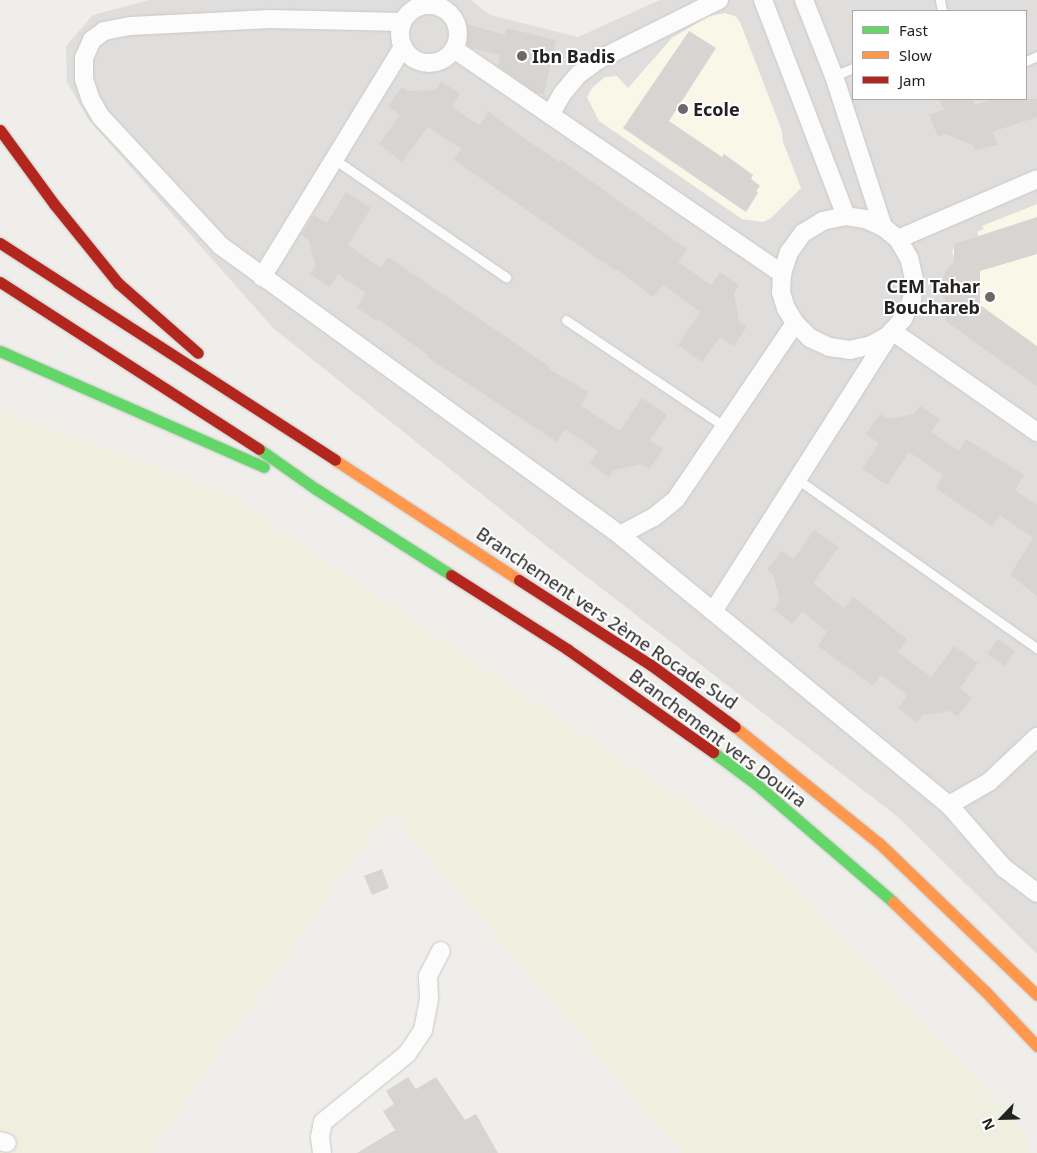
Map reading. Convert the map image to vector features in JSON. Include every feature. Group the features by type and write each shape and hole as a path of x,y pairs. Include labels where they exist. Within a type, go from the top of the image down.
{"highway":[{"path":"0,130 54,204 118,283 176,336 207,360"},
{"path":"0,243 346,466"},
{"path":"0,282 230,428 316,489"},
{"path":"0,351 316,489"},
{"path":"238,383 346,466"},
{"name":"Branchement vers 2ème Rocade Sud","path":"346,466 651,665 749,737 879,844 1037,994"},
{"name":"Branchement vers Douira","path":"316,489 567,649 682,728 756,784 885,895 985,991 1037,1046"}],"street":[{"path":"550,115 562,94 579,74 600,59 719,0"},
{"path":"763,0 846,216"},
{"path":"804,0 834,76 883,227"},
{"path":"422,5 440,7 449,12 458,30 458,40 454,50 438,62 428,63 409,56 403,48 400,30 402,22 414,8 422,5"},
{"path":"402,22 270,19 130,26 104,31 92,40 84,58 84,79 91,100 101,117 221,246 620,535 714,610 949,805 1004,868 1037,893"},
{"path":"262,277 403,48"},
{"path":"454,50 782,274"},
{"path":"898,240 1037,179"},
{"path":"714,610 891,333 903,319 912,300 914,279 909,258 898,240 883,227 865,219 846,216 823,221 803,233 789,252 782,274 782,292 786,308 795,324 810,338 829,347 850,350 871,346 891,333"},
{"path":"620,535 654,518 676,499 795,324"},
{"path":"891,333 1037,432"},
{"path":"949,805 990,782 1037,737"},
{"path":"322,1153 320,1137 323,1122 407,1054 423,1030 429,998 428,976 441,951"}],"lane":[{"path":"834,76 852,68"},
{"path":"334,159 506,277"},
{"path":"566,320 724,426"},
{"path":"797,479 1037,648"}],"shaded area":[{"path":"149,0 471,0 490,15 578,37 660,0 1037,0 1037,954 898,817 548,547 273,328 88,119 67,82 66,46 93,15"},
{"name":"Ecole","path":"725,13 735,16 740,22 782,131 783,142 801,188 771,218 763,222 742,219 599,121 587,97 592,88 605,77 617,76 628,88 672,38 709,16"},
{"name":"CEM Tahar Bouchareb","path":"1037,204 1037,387 946,322 945,312 950,304 941,285 945,271 956,263 952,251 956,244 979,236 977,232 984,229 982,226"}],"green space":[{"path":"0,410 226,492 426,630 764,855 1028,1134 1030,1153 681,1153 389,810 159,1139 152,1153 0,1153"}],"building":[{"path":"466,24 505,35 506,28 556,40 544,94 536,93 498,66 500,55 471,48 461,41"},
{"path":"689,31 716,48 669,121 722,157 724,154 753,175 751,179 760,186 756,191 758,193 746,212 623,128"},
{"path":"441,81 460,94 452,107 479,125 486,117 487,110 508,127 559,162 561,160 687,249 678,262 711,285 720,272 739,285 734,293 739,322 747,326 734,346 720,337 702,362 678,345 700,312 663,285 653,297 617,269 616,271 454,160 461,149 428,127 402,162 379,144 400,115 388,106 402,87 408,91 436,90"},
{"path":"1037,99 1037,117 992,132 998,145 975,150 973,145 945,134 938,136 929,115 944,110 939,100 972,100 975,105 989,100"},
{"path":"346,192 371,208 348,245 381,268 388,257 550,367 549,369 588,392 581,406 620,431 642,398 667,415 650,440 663,449 649,469 642,464 614,470 609,477 590,464 598,451 565,429 557,442 427,357 428,355 378,319 377,321 357,308 365,293 338,274 330,287 310,274 316,266 308,239 301,235 314,215 327,223"},
{"name":"CEM Tahar Bouchareb","path":"1037,217 1037,254 980,271 980,305 1037,346 1037,387 946,322 945,312 948,306 942,294 941,285 945,271 954,262 954,244"},
{"path":"920,406 940,419 931,432 959,451 966,439 1024,475 1015,490 1037,505 1037,596 1010,575 1033,538 1000,515 992,526 954,501 936,488 943,475 909,452 887,485 862,469 879,443 866,434 880,414 887,419 914,414"},
{"path":"814,530 839,547 813,583 844,608 853,597 907,639 898,652 931,677 954,646 978,663 960,688 972,698 957,717 951,711 923,715 917,722 898,708 908,695 881,675 873,686 818,646 827,632 802,611 792,624 774,609 780,601 773,574 767,570 781,551 794,559"},
{"path":"998,639 1015,651 1005,666 987,654"},
{"path":"382,869 389,888 372,895 364,876"},
{"path":"408,1077 416,1089 436,1077 465,1120 476,1114 498,1153 357,1153 395,1130 383,1111 394,1104 386,1091"}],"traffic: fast":[{"path":"0,351 264,467"},
{"path":"259,449 316,489 451,575"},
{"path":"713,752 756,784 893,902"}],"traffic: slow":[{"path":"335,460 519,580"},
{"path":"735,727 879,843 1037,995"},
{"path":"893,902 985,991 1037,1046"}],"traffic: jam":[{"path":"0,130 54,204 118,283 198,353"},
{"path":"0,243 335,460"},
{"path":"0,282 259,449"},
{"path":"451,575 567,649 713,752"},
{"path":"519,580 651,665 735,727"}],"place":[{"name":"Ibn Badis","path":"522,56"},
{"name":"Ecole","path":"683,109"},
{"name":"CEM Tahar Bouchareb","path":"990,297"}]}
